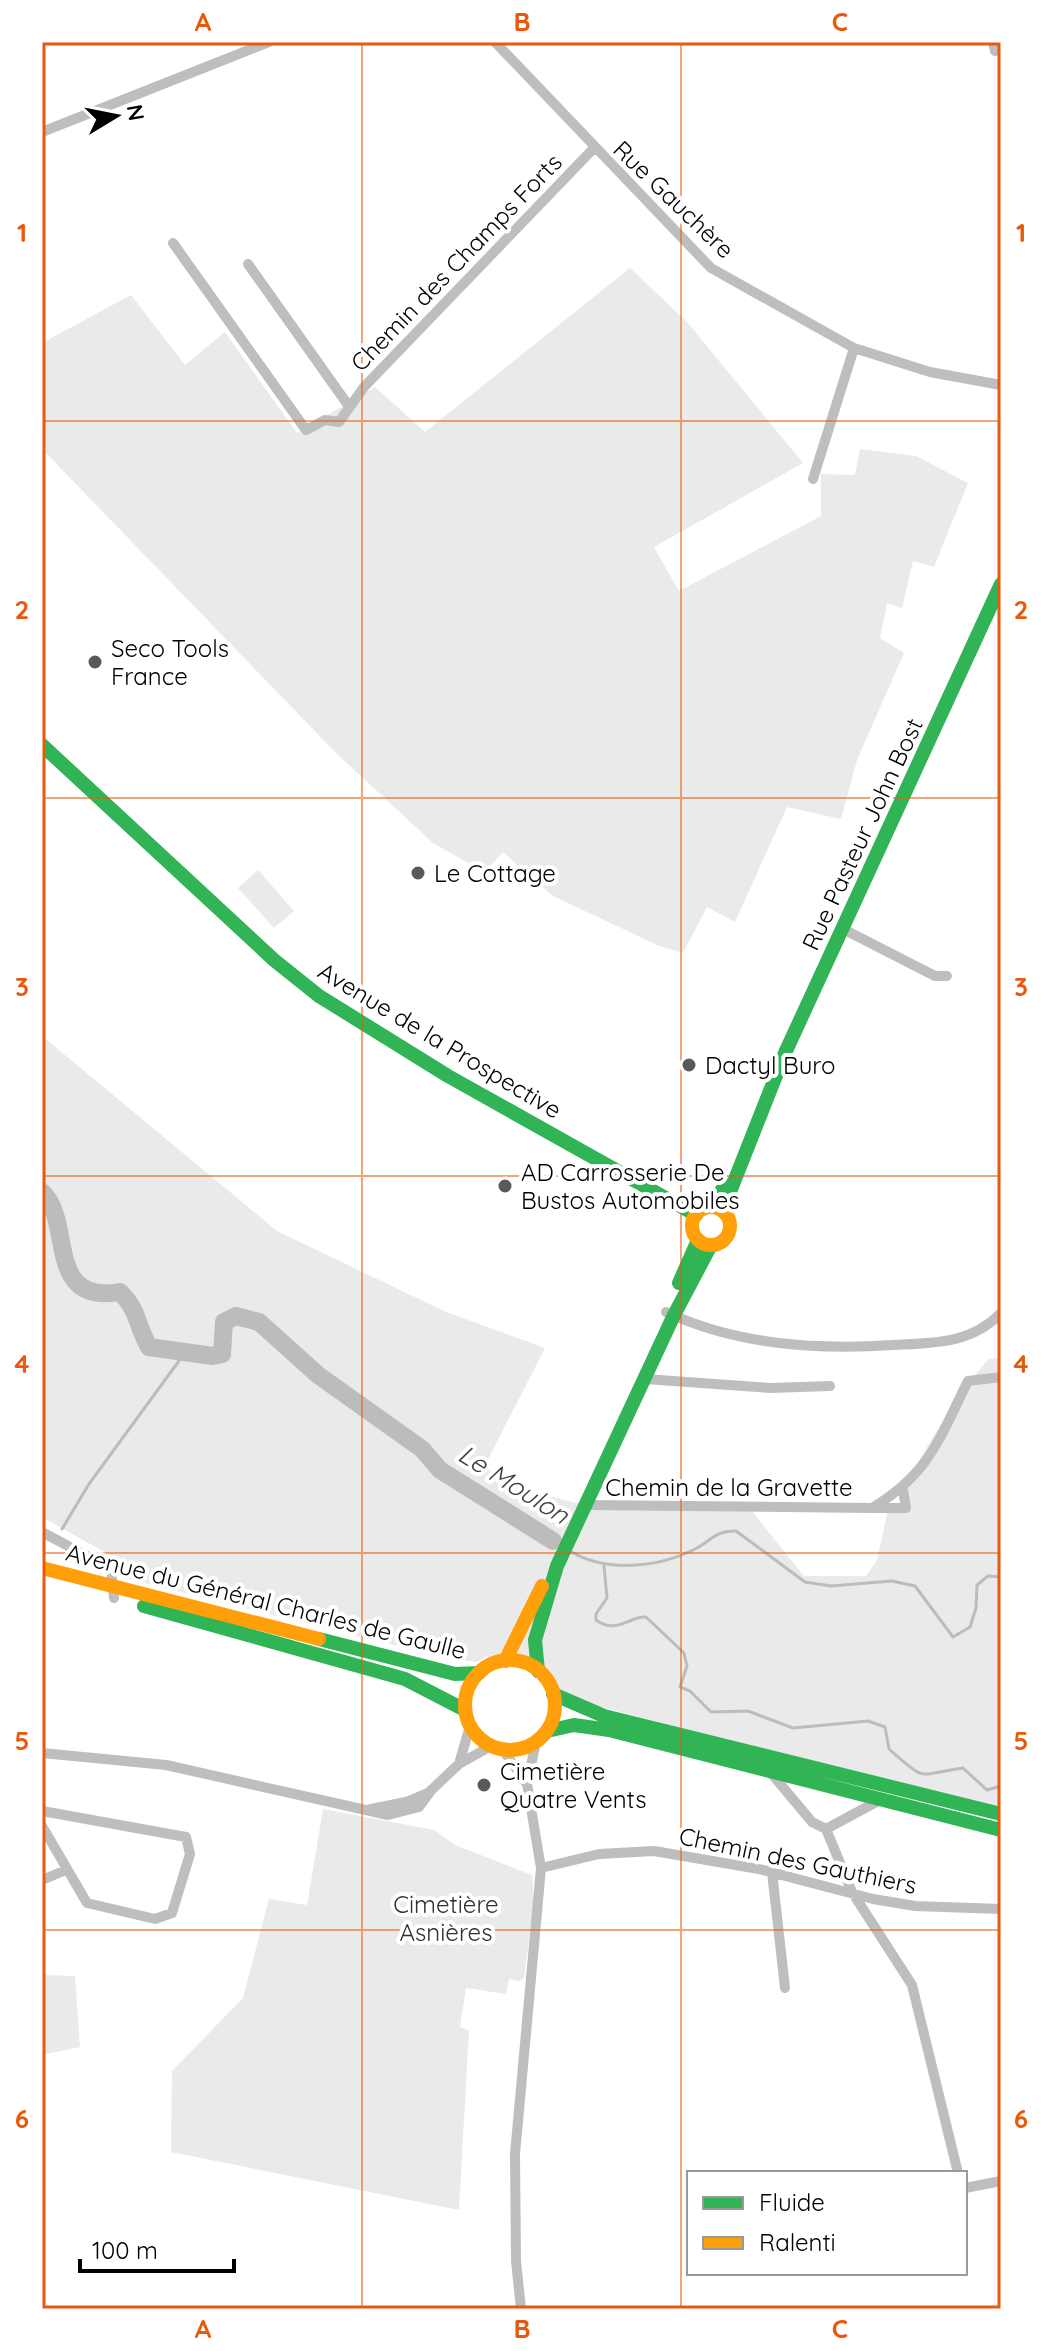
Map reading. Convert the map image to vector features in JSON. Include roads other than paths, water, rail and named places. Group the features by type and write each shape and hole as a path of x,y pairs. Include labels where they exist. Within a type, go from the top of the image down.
{"main road":[{"name":"Rue Pasteur John Bost","path":"718,1210 721,1195 1001,584"},
{"name":"Avenue de la Prospective","path":"42,745 274,960 319,996 448,1076 696,1215"},
{"path":"718,1210 730,1224 727,1236 704,1242 692,1225 696,1215 718,1210"},
{"path":"704,1242 554,1565 505,1661 528,1665 538,1671 553,1694 604,1716 1001,1814"},
{"path":"568,1534 645,1379 670,1314"},
{"path":"538,1671 535,1640 554,1565"},
{"name":"Avenue du Général Charles de Gaulle","path":"42,1568 114,1593 405,1679 465,1710 468,1690 479,1673"},
{"name":"Avenue du Général Charles de Gaulle","path":"42,1578 455,1674 479,1673 505,1661"},
{"path":"541,1736 552,1719 553,1694"},
{"path":"465,1710 470,1726 497,1748 515,1750 541,1736 574,1725 609,1730 1001,1830"}],"street":[{"path":"42,132 269,42"},
{"name":"Rue Gauchère","path":"495,42 711,268 854,348 930,372 1001,385"},
{"name":"Chemin des Champs Forts","path":"173,243 306,430 325,420 339,422 348,405 594,148"},
{"name":"Chemin des Champs Forts","path":"248,264 348,405"},
{"path":"813,479 854,348"},
{"path":"843,929 935,976 947,976"},
{"path":"670,1314 747,1336 820,1349 947,1342 978,1332 1001,1313"},
{"name":"Chemin de la Gravette","path":"872,1508 903,1490 928,1459 968,1381 1001,1377"},
{"path":"645,1379 770,1388 830,1386"},
{"name":"Chemin de la Gravette","path":"585,1505 906,1508 903,1490"},
{"path":"42,1532 104,1563 111,1569 114,1593"},
{"path":"459,1764 470,1726"},
{"path":"521,2309 516,2261 515,2154 541,1868 527,1784 541,1736"},
{"path":"42,1753 166,1765 388,1815 413,1813 413,1805 459,1764 497,1748 527,1784"},
{"path":"771,1773 812,1822 826,1829 852,1892 912,1985 958,2171"},
{"path":"371,1809 406,1802 430,1792"},
{"path":"826,1829 880,1800"},
{"path":"42,1811 181,1834 190,1847 177,1904 165,1918 146,1918 87,1903 42,1826"},
{"name":"Chemin des Gauthiers","path":"541,1868 599,1854 654,1851 772,1872 915,1906 1001,1909"},
{"path":"42,1880 66,1870"},
{"path":"772,1872 785,1988"},
{"path":"967,2188 1001,2181"}],"waterway":[{"name":"Le Moulon","path":"42,1192 57,1222 70,1274 80,1286 96,1293 120,1292 134,1312 149,1347 213,1356 222,1354 224,1322 236,1316 259,1322 318,1375 422,1449 440,1470 553,1541"},
{"path":"62,1529 89,1484 184,1354"},
{"name":"Le Moulon","path":"570,1551 600,1563 650,1564 682,1555 719,1534 736,1531 805,1582 831,1586 892,1581 915,1586 953,1637 970,1627 976,1608 977,1585 988,1576 1001,1577"},
{"path":"604,1566 607,1598 596,1614 596,1620 610,1626 646,1617 684,1653 687,1666 680,1687 690,1691 711,1712 748,1711 793,1728 868,1721 885,1727 889,1749 917,1772 930,1774 963,1768 987,1790 1001,1786"}],"place":[{"name":"Seco Tools France","path":"95,662"},
{"name":"Le Cottage","path":"418,873"},
{"name":"Dactyl Buro","path":"689,1065"},
{"name":"AD Carrosserie De Bustos Automobiles","path":"505,1186"},
{"name":"Cimetière Quatre Vents","path":"484,1785"}],"park label":[{"name":"Cimetière Asnières","path":"446,1918"}]}
